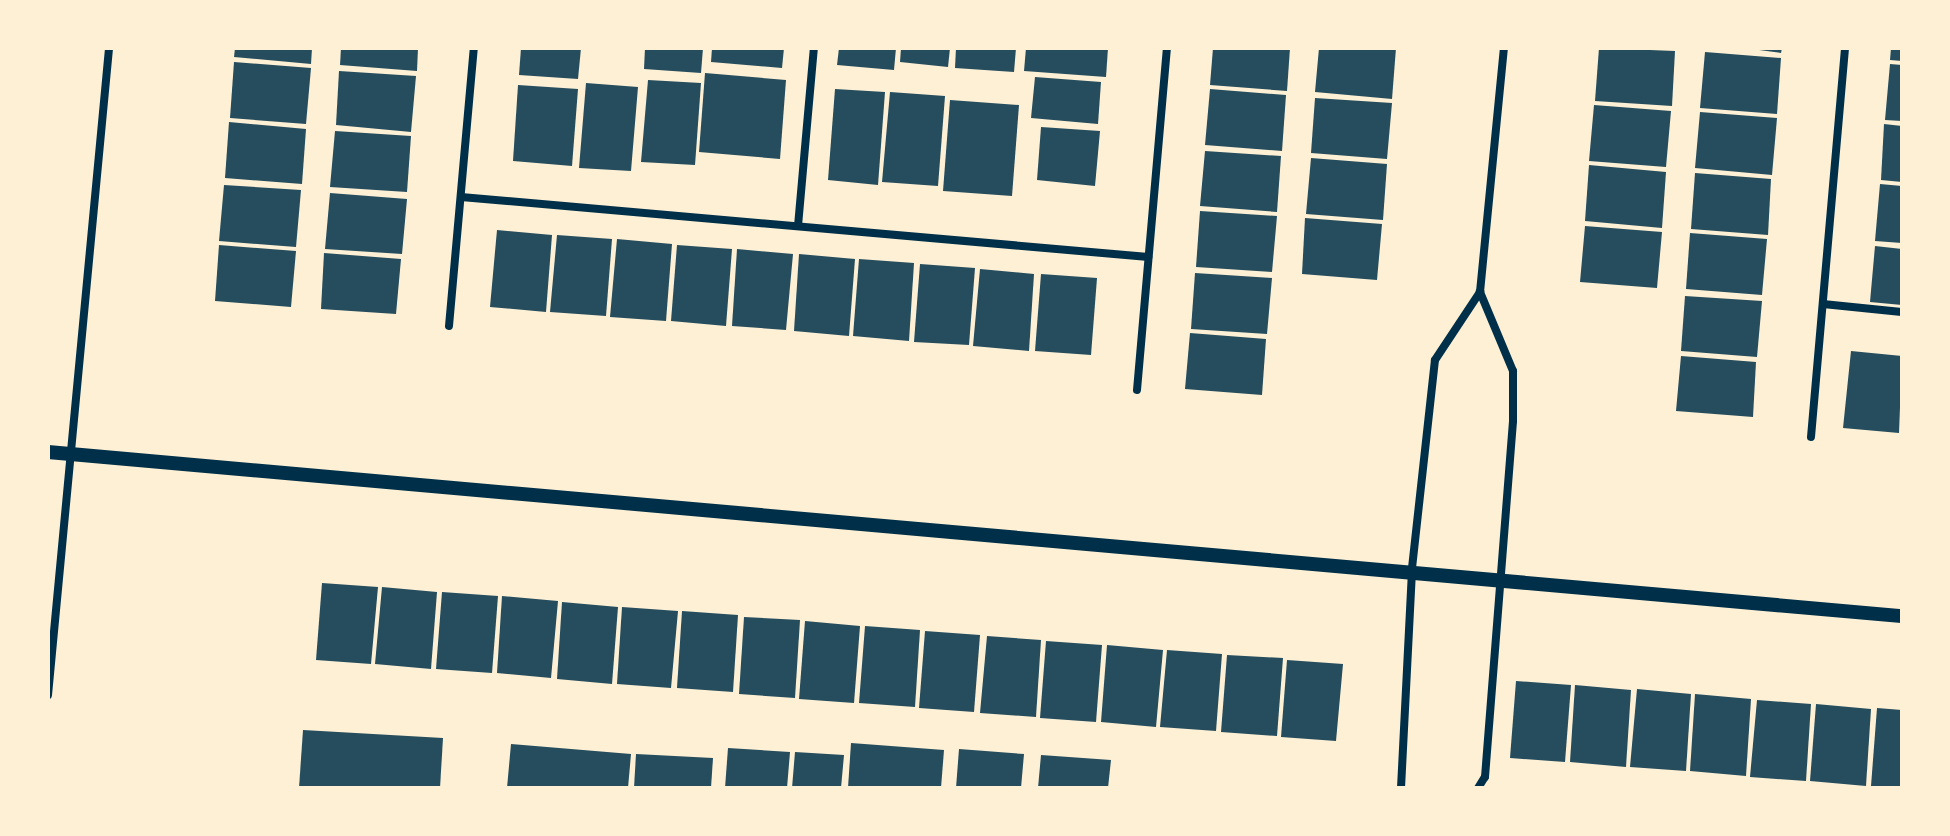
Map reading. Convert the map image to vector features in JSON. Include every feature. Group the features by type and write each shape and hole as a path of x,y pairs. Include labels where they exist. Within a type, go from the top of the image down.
{"street":[{"path":"48,695 66,453 94,220 109,48"},
{"path":"449,326 474,48"},
{"path":"798,226 814,48"},
{"path":"1137,390 1167,48"},
{"path":"1401,788 1412,568 1428,410 1435,360 1480,292 1504,48"},
{"path":"1811,437 1845,48"},
{"path":"461,197 1148,257"},
{"path":"1478,788 1485,777 1513,421 1513,371 1480,292"},
{"path":"1823,304 1902,312"},
{"path":"48,452 1412,568 1902,616"}],"building":[{"path":"235,48 312,48 311,64 234,57"},
{"path":"341,48 418,48 417,71 340,65"},
{"path":"521,48 581,48 578,79 519,75"},
{"path":"645,48 703,48 701,73 644,69"},
{"path":"712,48 784,48 782,68 711,62"},
{"path":"839,48 896,48 894,70 837,65"},
{"path":"901,48 950,48 948,67 900,62"},
{"path":"956,48 1016,48 1014,72 955,68"},
{"path":"1026,48 1108,48 1106,77 1024,71"},
{"path":"1213,48 1290,48 1287,91 1210,85"},
{"path":"1319,48 1396,48 1392,99 1315,92"},
{"path":"1599,48 1675,51 1672,106 1595,101"},
{"path":"1744,48 1782,48 1781,53"},
{"path":"1891,48 1902,48 1902,61 1890,60"},
{"path":"1705,52 1781,58 1777,114 1700,108"},
{"path":"234,62 311,68 306,124 230,118"},
{"path":"1890,64 1902,65 1902,121 1885,120"},
{"path":"339,71 416,76 411,132 336,125"},
{"path":"705,73 786,80 780,159 699,152"},
{"path":"1035,77 1101,82 1098,124 1031,118"},
{"path":"648,80 701,83 695,165 641,162"},
{"path":"586,83 638,87 631,171 579,168"},
{"path":"518,85 578,89 572,166 513,161"},
{"path":"835,89 885,92 878,185 828,180"},
{"path":"1210,89 1286,95 1282,151 1205,145"},
{"path":"890,92 945,96 938,186 882,182"},
{"path":"1315,98 1392,103 1387,159 1311,153"},
{"path":"950,100 1019,105 1012,196 943,191"},
{"path":"1594,105 1671,111 1666,167 1589,161"},
{"path":"1700,112 1777,118 1772,175 1695,168"},
{"path":"229,122 306,129 302,184 225,178"},
{"path":"1884,124 1902,126 1902,182 1881,180"},
{"path":"1041,127 1100,131 1095,186 1037,180"},
{"path":"335,131 411,136 407,192 330,187"},
{"path":"1205,151 1281,156 1277,212 1200,206"},
{"path":"1311,158 1387,164 1383,220 1306,214"},
{"path":"1589,165 1666,172 1662,228 1585,221"},
{"path":"1695,173 1771,179 1768,235 1691,229"},
{"path":"1880,184 1902,186 1902,243 1875,241"},
{"path":"224,185 301,190 296,247 219,241"},
{"path":"330,193 407,199 402,254 325,249"},
{"path":"1200,211 1277,216 1272,272 1196,267"},
{"path":"1305,218 1382,224 1377,280 1302,274"},
{"path":"1585,226 1662,232 1657,288 1580,282"},
{"path":"497,230 552,235 546,312 490,307"},
{"path":"1690,233 1767,239 1762,295 1686,289"},
{"path":"557,235 612,239 606,316 550,312"},
{"path":"617,239 672,244 666,321 610,317"},
{"path":"219,245 296,251 291,307 215,301"},
{"path":"677,245 732,249 726,326 671,321"},
{"path":"1875,246 1902,249 1902,305 1870,302"},
{"path":"737,249 793,254 786,330 732,326"},
{"path":"324,253 401,259 396,314 321,309"},
{"path":"799,254 855,259 849,336 794,331"},
{"path":"859,259 914,263 909,341 853,336"},
{"path":"920,264 975,268 969,345 914,342"},
{"path":"980,269 1034,274 1029,351 973,346"},
{"path":"1195,273 1272,278 1267,334 1191,329"},
{"path":"1041,274 1097,278 1091,355 1035,351"},
{"path":"1685,296 1762,301 1757,357 1681,351"},
{"path":"1190,333 1266,339 1262,395 1185,389"},
{"path":"1851,351 1902,356 1899,433 1843,428"},
{"path":"1681,356 1756,362 1753,417 1676,411"},
{"path":"322,583 378,587 371,664 316,660"},
{"path":"382,587 437,592 431,669 375,664"},
{"path":"442,592 498,596 492,673 436,669"},
{"path":"502,596 558,601 551,678 497,673"},
{"path":"562,602 618,607 612,684 557,679"},
{"path":"622,607 678,611 671,688 617,684"},
{"path":"682,611 738,615 733,692 677,688"},
{"path":"744,617 800,620 795,698 739,694"},
{"path":"805,621 860,626 854,703 799,699"},
{"path":"865,626 920,630 915,707 859,703"},
{"path":"925,631 980,635 974,712 919,708"},
{"path":"987,636 1041,640 1036,717 980,713"},
{"path":"1046,641 1102,645 1096,722 1040,718"},
{"path":"1107,645 1163,650 1156,727 1101,722"},
{"path":"1167,650 1222,654 1216,731 1160,727"},
{"path":"1227,655 1283,658 1277,736 1221,732"},
{"path":"1287,660 1343,664 1336,741 1281,737"},
{"path":"1516,681 1571,685 1565,762 1510,758"},
{"path":"1575,685 1631,690 1626,767 1570,762"},
{"path":"1637,689 1691,694 1686,771 1630,767"},
{"path":"1695,694 1751,699 1746,776 1690,771"},
{"path":"1757,700 1811,704 1806,781 1750,777"},
{"path":"1816,704 1871,709 1866,786 1810,781"},
{"path":"1877,708 1902,710 1902,788 1871,786"},
{"path":"303,730 443,738 440,788 299,788"},
{"path":"851,743 944,750 941,788 848,788"},
{"path":"511,744 631,754 628,788 507,788"},
{"path":"728,748 790,752 787,788 725,788"},
{"path":"959,749 1024,754 1021,788 956,788"},
{"path":"795,752 844,755 841,788 792,788"},
{"path":"636,754 713,758 711,788 634,788"},
{"path":"1041,755 1111,760 1108,788 1038,788"}]}
